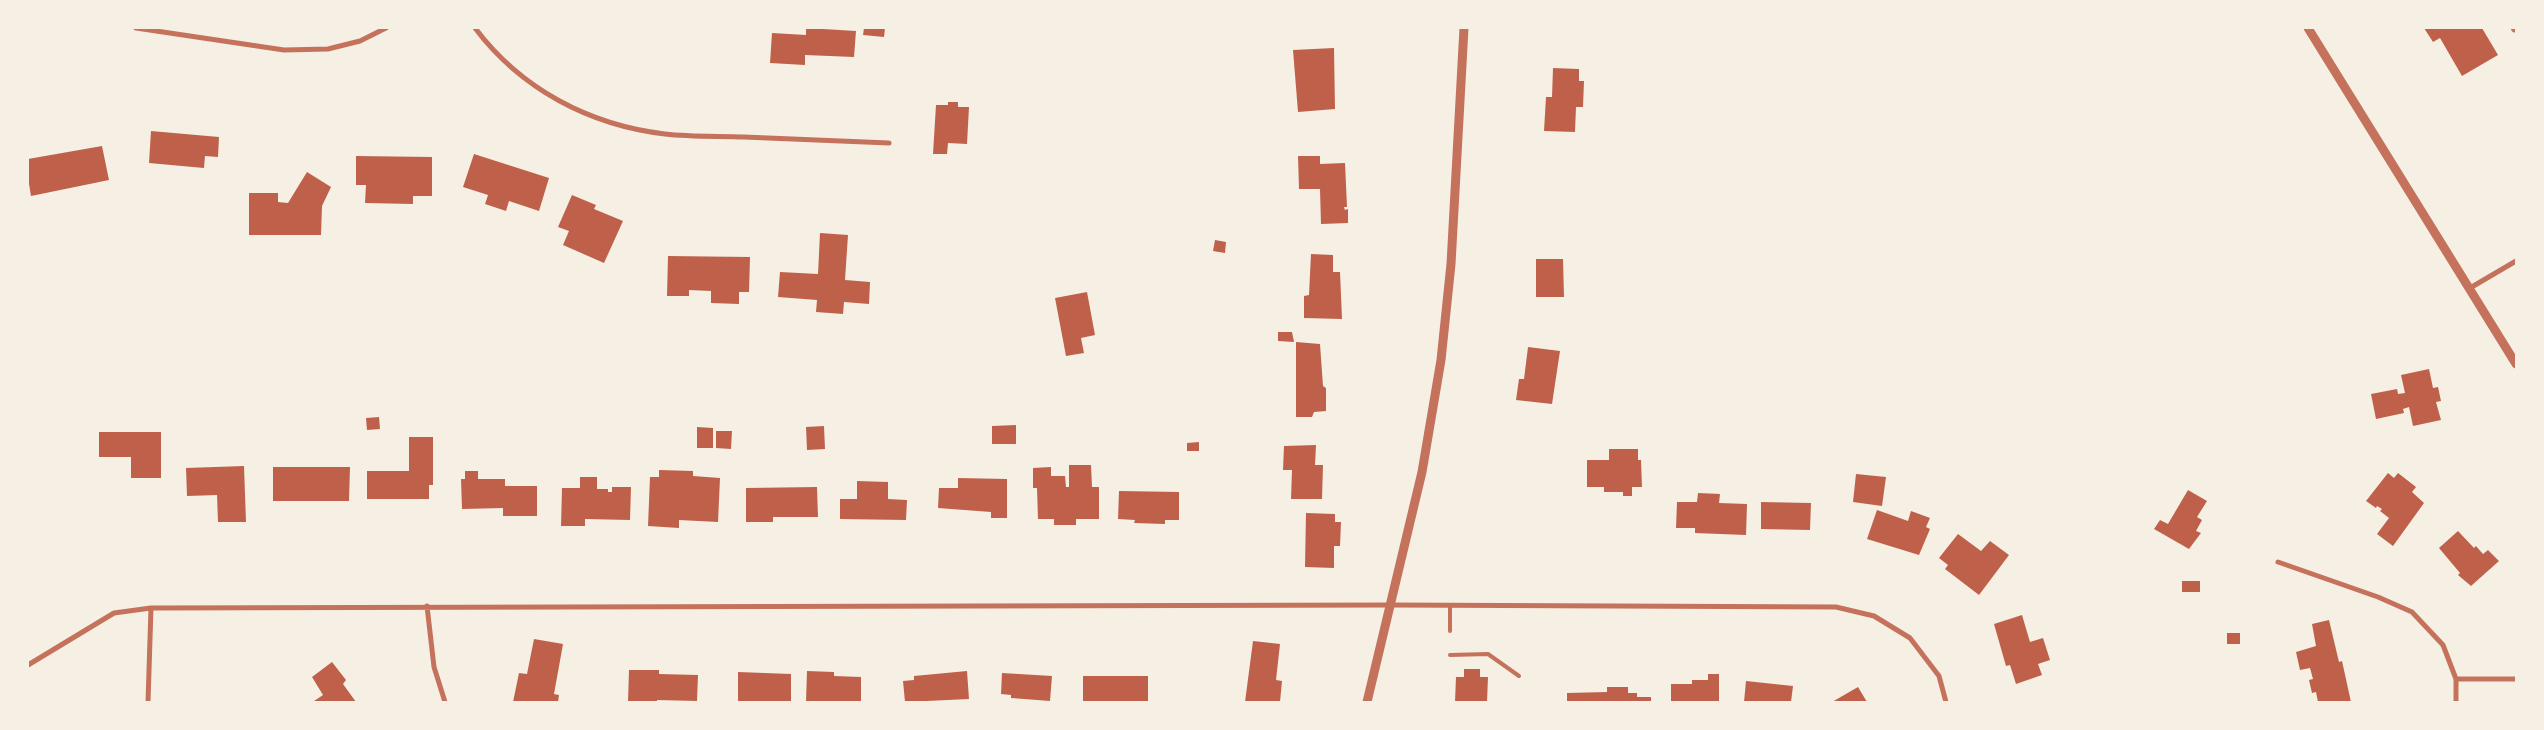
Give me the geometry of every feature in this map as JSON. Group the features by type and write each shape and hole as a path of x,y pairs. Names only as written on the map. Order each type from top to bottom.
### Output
{"street":[{"path":"136,28 284,50 328,49 360,40 386,28"},
{"path":"475,28 512,68 535,87 576,110 598,119 666,134 889,143"},
{"path":"1367,702 1422,472 1441,360 1451,264 1464,28"},
{"path":"2308,28 2516,364"},
{"path":"2470,288 2516,261"},
{"path":"2278,562 2378,597 2412,612 2443,645 2456,678 2456,702"},
{"path":"28,665 114,613 151,608 1391,605 1836,607 1874,616 1910,638 1939,676 1946,702"},
{"path":"427,606 434,667 446,702"},
{"path":"148,702 151,608"},
{"path":"2456,678 2516,679"}],"lane":[{"path":"1450,606 1450,631"},
{"path":"1450,655 1488,654 1519,676"}],"building":[{"path":"806,28 856,31 854,57 805,55 805,65 770,63 772,33 806,35"},
{"path":"864,28 885,28 884,37 863,35"},
{"path":"2424,28 2482,28 2498,55 2462,76 2440,38 2433,42"},
{"path":"1334,48 1335,109 1298,112 1293,50"},
{"path":"1553,68 1579,69 1579,81 1584,81 1583,107 1576,107 1575,132 1544,131 1546,97 1552,97"},
{"path":"948,102 958,102 958,107 969,107 967,144 948,143 947,154 933,154 936,105 948,105"},
{"path":"151,131 219,137 218,157 205,156 204,168 149,163"},
{"path":"102,146 109,180 31,196 28,178 28,159"},
{"path":"474,154 549,178 539,211 509,201 506,211 485,204 488,195 463,187"},
{"path":"356,156 432,157 432,196 413,196 413,204 365,203 366,185 356,185"},
{"path":"1298,156 1320,156 1320,164 1345,163 1347,207 1344,207 1345,210 1348,209 1348,223 1321,224 1320,189 1299,189"},
{"path":"307,172 331,187 322,206 321,235 249,235 249,193 278,193 278,202 288,203"},
{"path":"572,195 596,205 594,209 623,221 604,263 563,245 569,231 558,227"},
{"path":"820,233 848,235 845,280 870,282 869,304 844,302 843,314 816,312 817,300 778,297 780,272 818,274"},
{"path":"1215,240 1226,242 1225,253 1213,251"},
{"path":"1311,254 1333,255 1333,272 1340,272 1342,319 1304,318 1304,296 1309,295"},
{"path":"668,256 750,257 749,292 739,292 739,304 711,303 711,291 689,290 689,296 667,296"},
{"path":"1536,259 1563,259 1564,297 1536,297"},
{"path":"1087,292 1095,335 1081,338 1084,353 1066,356 1055,298"},
{"path":"1278,332 1292,332 1294,342 1278,341"},
{"path":"1296,342 1320,344 1323,386 1326,388 1326,411 1314,412 1312,417 1296,417"},
{"path":"1528,347 1560,351 1552,404 1516,400 1519,379 1524,379"},
{"path":"2429,369 2433,388 2438,387 2441,401 2436,402 2441,420 2413,426 2409,407 2403,409 2404,413 2376,419 2371,394 2397,389 2398,394 2405,393 2401,375"},
{"path":"379,417 380,429 367,430 366,418"},
{"path":"1016,425 1016,444 992,444 992,426"},
{"path":"824,426 825,449 807,450 806,427"},
{"path":"697,427 713,428 713,448 697,448"},
{"path":"716,431 732,431 731,449 716,448"},
{"path":"99,432 161,432 161,478 131,478 131,457 99,457"},
{"path":"409,437 433,437 433,485 429,485 429,499 367,499 367,471 409,471"},
{"path":"1199,442 1199,451 1187,451 1187,443"},
{"path":"1316,445 1315,465 1323,465 1322,499 1291,499 1292,470 1283,470 1284,446"},
{"path":"1609,449 1638,449 1638,460 1641,460 1642,487 1632,487 1632,496 1623,496 1623,492 1604,492 1604,487 1587,487 1587,460 1609,460"},
{"path":"1069,465 1091,465 1092,487 1099,487 1099,519 1076,519 1076,525 1054,525 1054,519 1038,519 1037,488 1033,488 1033,468 1051,467 1051,476 1065,476 1066,487 1069,487"},
{"path":"244,466 246,522 218,522 217,495 187,496 186,468"},
{"path":"273,467 350,467 349,501 273,501"},
{"path":"659,470 693,471 693,476 720,478 718,522 679,520 679,528 648,526 650,477 659,477"},
{"path":"465,471 478,471 478,479 505,479 505,486 537,486 537,516 503,516 503,508 462,509 461,479 465,479"},
{"path":"2388,473 2394,478 2398,473 2416,487 2412,492 2424,503 2393,546 2377,534 2389,518 2380,511 2382,509 2377,506 2376,508 2366,501"},
{"path":"1856,474 1886,477 1882,506 1853,502"},
{"path":"580,477 597,477 597,489 608,489 608,492 612,492 612,487 631,487 630,520 585,519 585,526 561,526 562,488 580,488"},
{"path":"958,478 1007,479 1007,518 991,518 991,512 938,508 939,488 958,488"},
{"path":"857,481 888,482 888,499 907,500 906,520 840,519 840,499 857,499"},
{"path":"817,487 818,517 773,517 773,522 746,522 746,488"},
{"path":"2188,490 2207,501 2197,517 2202,520 2196,531 2201,533 2189,549 2154,529 2160,520 2168,524"},
{"path":"1119,491 1179,492 1179,520 1165,520 1165,524 1134,523 1135,520 1118,519"},
{"path":"1698,493 1720,494 1719,503 1747,504 1746,535 1695,533 1695,528 1676,528 1677,502 1697,502"},
{"path":"1761,502 1811,503 1810,530 1761,529"},
{"path":"1877,510 1908,521 1911,511 1930,518 1926,527 1930,529 1919,555 1867,539"},
{"path":"1306,513 1335,514 1335,522 1341,522 1340,546 1334,546 1334,568 1305,567"},
{"path":"2458,531 2474,548 2476,546 2483,554 2488,550 2499,561 2471,586 2458,575 2460,573 2439,548"},
{"path":"1958,534 1981,551 1990,541 2009,555 1979,595 1945,569 1948,565 1939,558"},
{"path":"2182,581 2200,581 2200,592 2182,592"},
{"path":"2022,615 2030,642 2043,638 2050,660 2038,664 2042,675 2016,684 2010,665 2006,666 1994,624"},
{"path":"2329,620 2339,662 2342,661 2351,702 2318,702 2316,692 2312,693 2309,680 2313,679 2310,668 2300,670 2296,652 2316,646 2312,624"},
{"path":"2227,633 2240,633 2240,644 2227,644"},
{"path":"534,639 563,644 554,694 559,695 558,702 513,702 519,673 527,674"},
{"path":"1253,641 1280,644 1276,680 1282,681 1280,702 1245,702"},
{"path":"332,662 346,680 343,684 356,702 314,701 323,695 312,677"},
{"path":"1464,669 1480,669 1480,677 1488,677 1487,702 1455,702 1456,677 1464,677"},
{"path":"629,670 659,670 659,674 698,675 697,701 657,700 657,702 628,702"},
{"path":"807,671 834,672 834,676 861,677 861,702 806,702"},
{"path":"967,671 969,699 905,702 903,681 914,680 914,676"},
{"path":"738,672 791,674 791,702 738,702"},
{"path":"1002,673 1052,676 1050,701 1011,698 1011,695 1001,694"},
{"path":"1708,674 1719,674 1719,702 1671,702 1671,684 1692,684 1692,680 1708,680"},
{"path":"1083,676 1148,676 1148,702 1083,702"},
{"path":"1746,681 1793,686 1791,702 1744,702"},
{"path":"1607,687 1628,687 1628,693 1637,693 1637,697 1651,697 1651,702 1567,702 1567,693 1607,692"},
{"path":"1858,687 1867,702 1832,702"}]}
